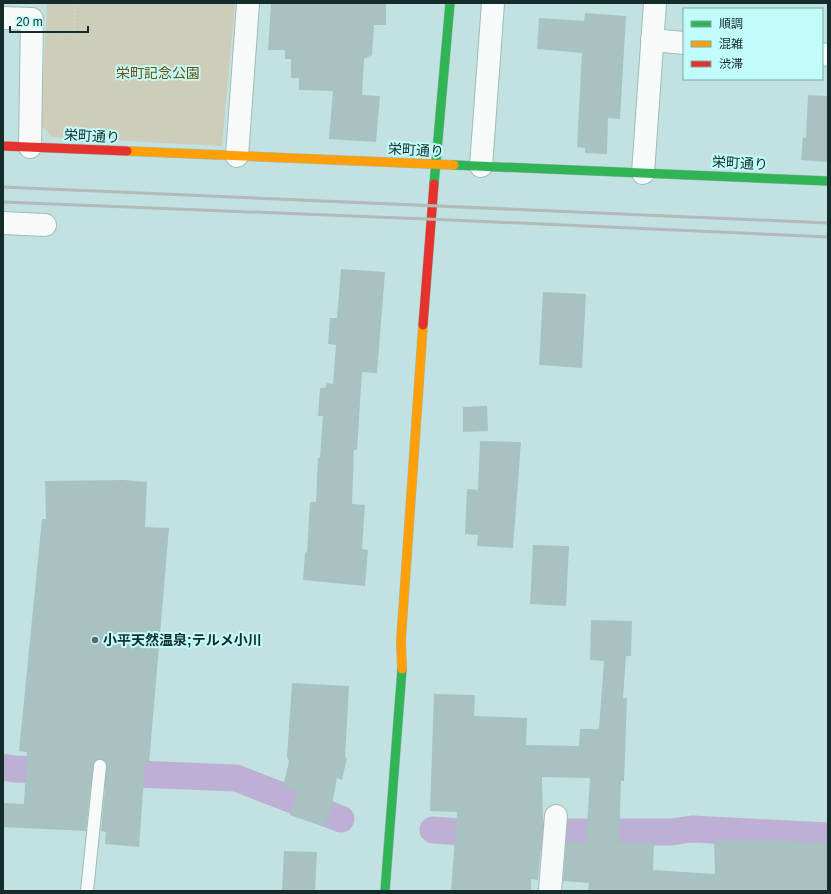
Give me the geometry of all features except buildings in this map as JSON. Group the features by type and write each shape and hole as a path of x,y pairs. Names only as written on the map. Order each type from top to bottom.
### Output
{"street":[{"path":"237,156 248,3"},
{"path":"385,891 402,682 402,632 431,219 450,3"},
{"path":"481,166 493,3"},
{"path":"643,173 655,3"},
{"path":"3,18 32,19 30,147"},
{"path":"652,40 683,42"},
{"name":"栄町通り","path":"3,146 828,181"},
{"path":"3,224 45,225"},
{"path":"550,891 555,844 556,816"}],"lane":[{"path":"87,891 99,772"}],"path":[{"path":"32,32 74,33 75,3"},
{"path":"45,225 370,239"}],"green space":[{"name":"栄町記念公園","path":"47,3 235,3 222,146 52,137 41,125"}],"waterway":[{"path":"3,767 14,769 236,778 341,819"},
{"path":"433,830 532,837 571,832 671,832 692,829 828,836"}],"railway":[{"path":"3,187 828,223"},
{"path":"3,202 828,237"}],"traffic: fast":[{"path":"434,184 450,3"},
{"path":"454,165 828,181"},
{"path":"385,891 402,669"}],"traffic: slow":[{"path":"127,151 454,165"},
{"path":"402,669 401,640 423,325"}],"traffic: jam":[{"path":"3,146 127,151"},
{"path":"423,325 434,184"}],"place":[{"name":"小平天然温泉;テルメ小川","path":"95,640"}]}
